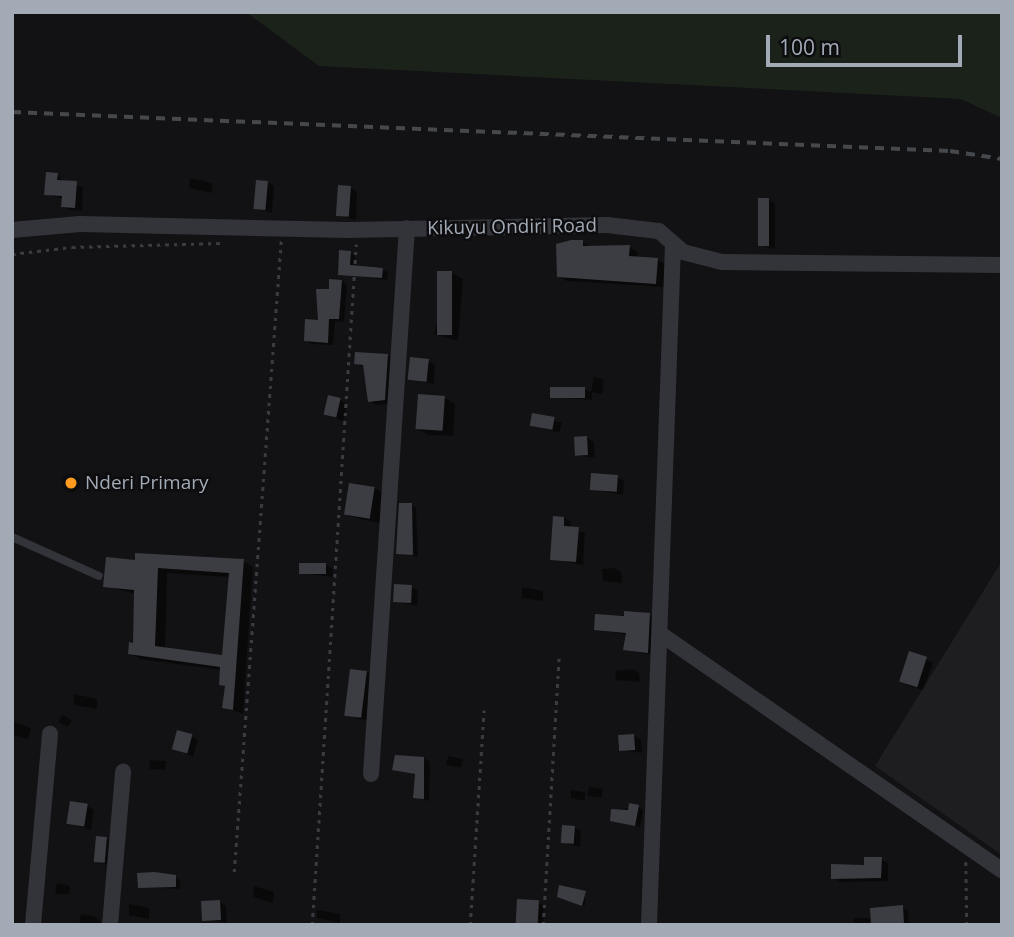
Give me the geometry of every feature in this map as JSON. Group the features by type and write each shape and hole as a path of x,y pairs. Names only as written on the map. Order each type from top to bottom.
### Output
{"street":[{"name":"Kikuyu Ondiri Road","path":"12,230 80,224 407,228 607,225 659,231 673,246 696,257 733,263 1002,265"},
{"path":"371,774 407,228"},
{"path":"649,925 662,635 673,246"},
{"path":"662,635 1002,870"},
{"path":"33,925 50,734"},
{"path":"110,925 122,772"}],"lane":[{"path":"12,537 99,576"}],"path":[{"path":"312,925 356,237"},
{"path":"234,872 282,241 268,242"},
{"path":"12,254 72,247 226,243"},
{"path":"543,925 559,658"},
{"path":"470,925 484,709"},
{"path":"966,845 967,925"}],"shaded area":[{"path":"246,12 1002,12 1002,118 961,99 319,66"},
{"path":"1002,561 1002,855 875,766"}],"building":[{"path":"46,172 58,173 57,180 77,181 75,208 61,207 62,196 44,195"},
{"path":"256,180 268,181 265,210 253,209"},
{"path":"338,185 351,186 349,217 336,216"},
{"path":"758,198 769,198 769,246 758,246"},
{"path":"583,240 583,246 630,245 629,256 658,258 656,284 557,277 556,244"},
{"path":"339,250 351,251 350,265 383,268 382,278 338,275"},
{"path":"437,271 452,271 452,335 437,335"},
{"path":"329,279 342,280 339,319 329,319 328,343 304,341 305,319 318,320 316,289 329,289"},
{"path":"355,352 388,354 385,400 368,402 363,365 354,364"},
{"path":"410,357 429,359 426,382 408,380"},
{"path":"550,387 585,387 585,398 550,398"},
{"path":"418,394 445,396 442,431 416,429"},
{"path":"328,395 341,398 336,417 324,414"},
{"path":"532,413 555,417 552,430 530,426"},
{"path":"587,436 588,455 575,456 574,437"},
{"path":"591,473 618,475 617,492 590,490"},
{"path":"349,483 375,487 370,519 344,515"},
{"path":"399,503 412,503 413,555 396,554"},
{"path":"553,516 564,517 564,526 579,527 576,562 550,560"},
{"path":"135,553 244,559 233,710 222,708 225,686 219,685 220,667 128,654 129,642 133,643 134,590 103,587 106,557 135,560","holes":["158,568 229,573 222,655 155,646"]},
{"path":"299,563 326,563 326,574 299,574"},
{"path":"394,584 412,585 411,603 393,602"},
{"path":"624,611 650,613 648,653 623,650 626,633 594,630 595,614 624,616"},
{"path":"909,651 927,657 917,687 899,681"},
{"path":"350,669 367,671 361,718 344,716"},
{"path":"177,730 192,734 187,753 172,749"},
{"path":"634,734 635,750 619,751 618,735"},
{"path":"395,755 424,757 424,799 413,798 415,774 392,770"},
{"path":"70,801 88,804 84,827 66,824"},
{"path":"629,803 639,805 635,826 610,821 611,809 628,810"},
{"path":"562,825 575,826 574,844 561,843"},
{"path":"96,836 107,837 105,863 94,862"},
{"path":"864,857 882,857 881,878 831,879 831,864 864,865"},
{"path":"137,873 176,875 176,887 138,888"},
{"path":"559,885 586,891 582,906 557,897"},
{"path":"517,899 539,900 538,924 516,923"},
{"path":"220,900 221,920 202,921 201,901"},
{"path":"903,905 904,925 871,925 870,908"}],"railway":[{"path":"12,112 950,151 1002,159"}],"place":[{"name":"Nderi Primary","path":"71,483"}]}
